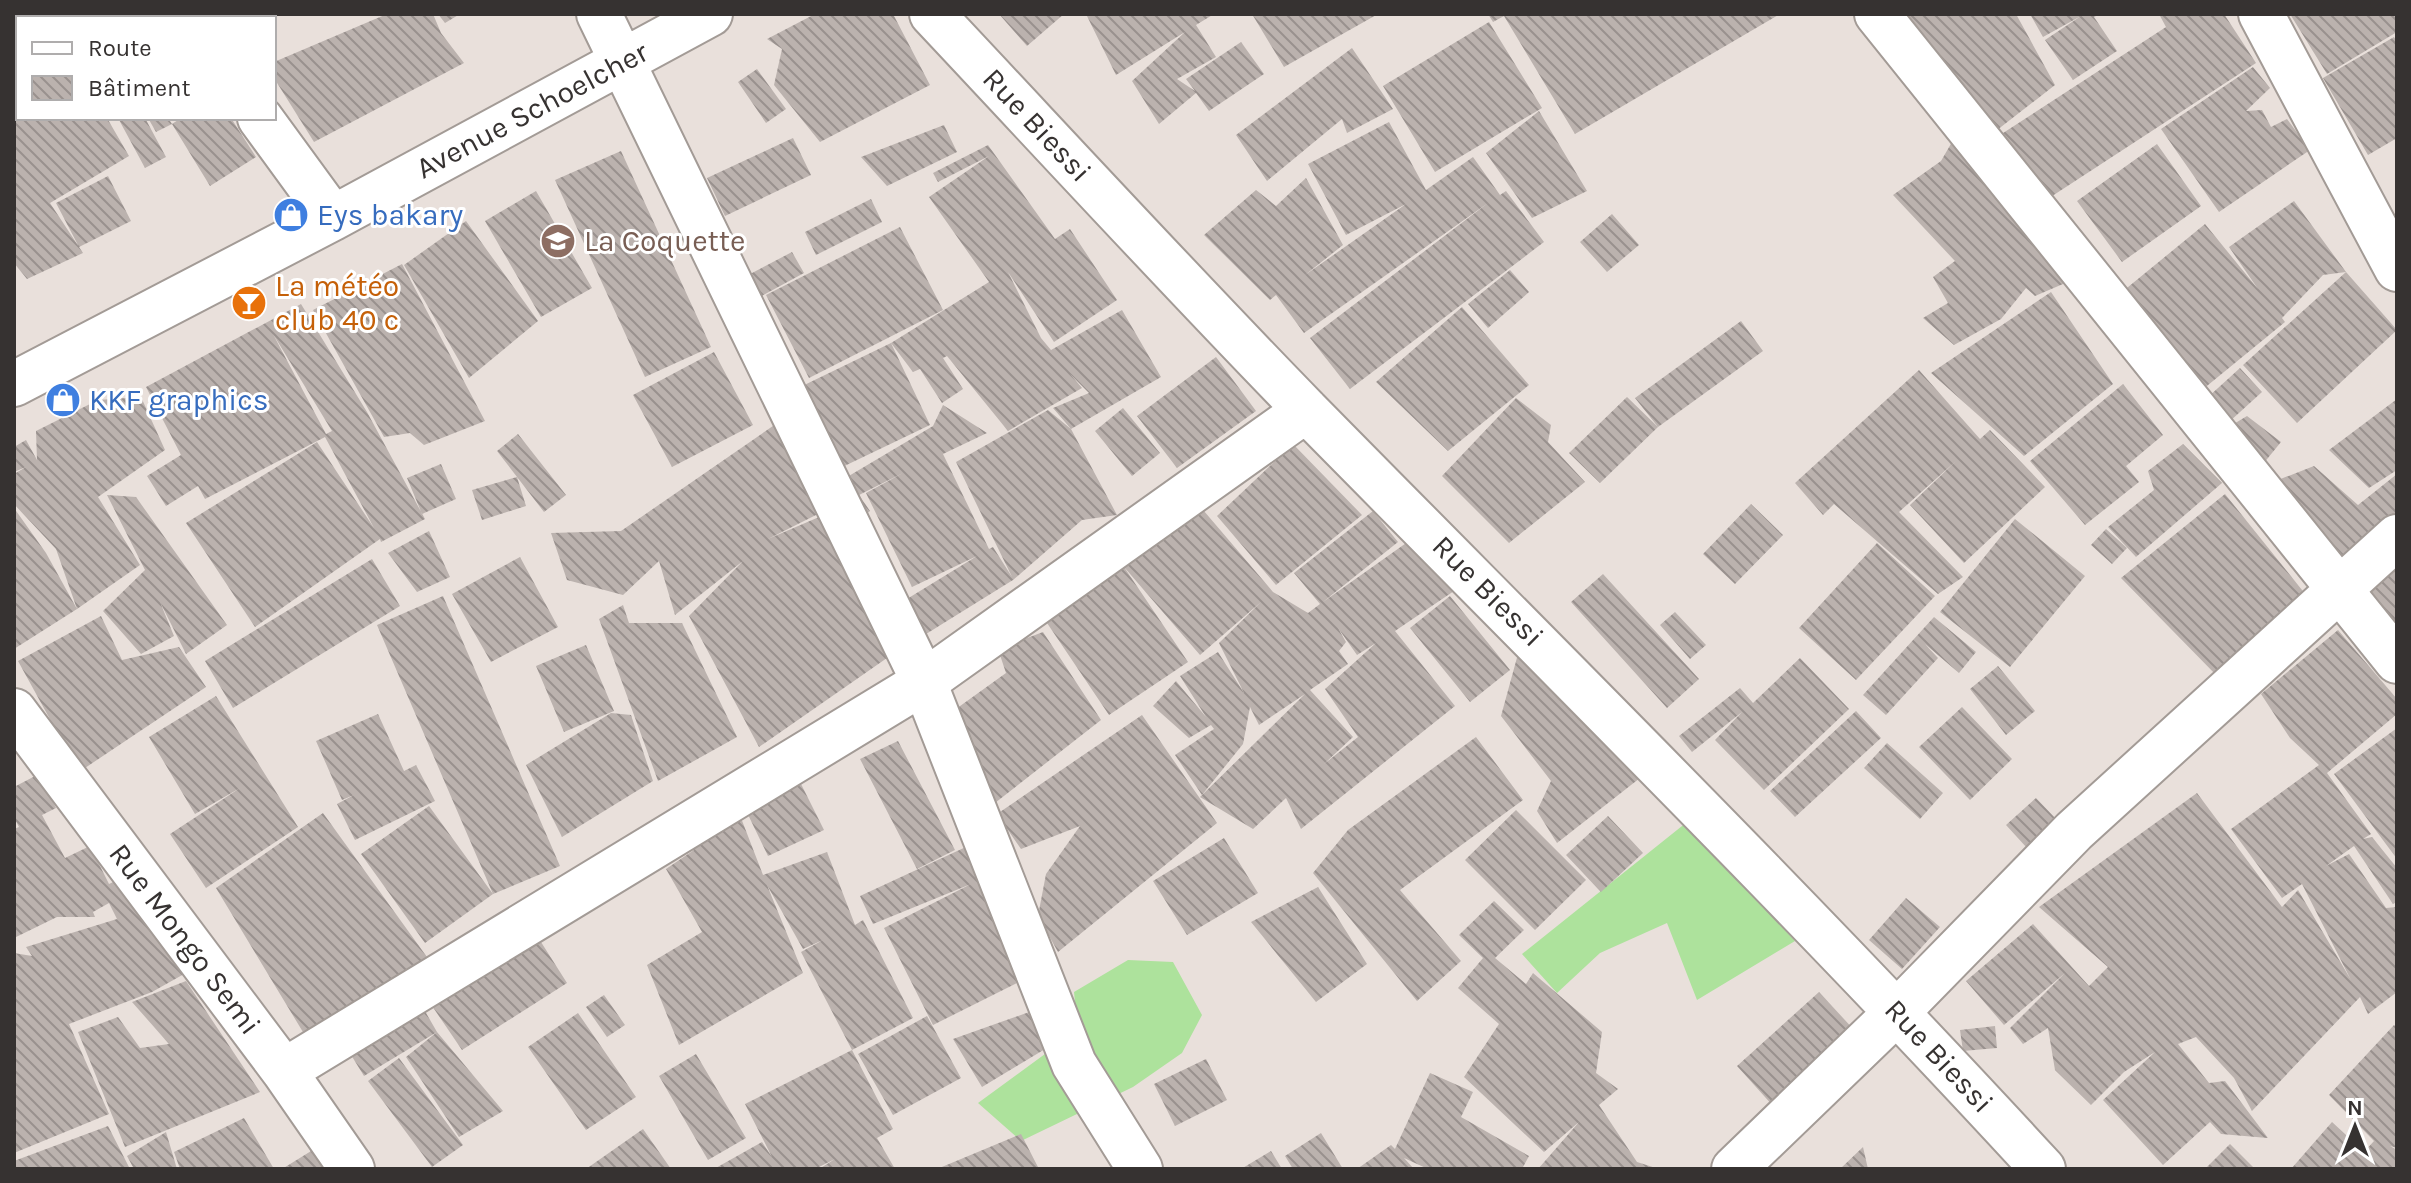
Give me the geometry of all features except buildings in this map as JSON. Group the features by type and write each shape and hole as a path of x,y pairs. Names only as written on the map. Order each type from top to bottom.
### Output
{"street":[{"path":"599,14 924,682 1074,1064 1140,1169"},
{"name":"Avenue Schoelcher","path":"14,384 333,218 710,14"},
{"name":"Rue Biessi","path":"932,14 1306,410 1585,689 1898,1011 2043,1169"},
{"path":"1877,14 2397,661"},
{"path":"2261,14 2397,269"},
{"path":"261,120 333,218"},
{"path":"284,1071 924,682 1306,410"},
{"path":"1734,1169 1898,1011 2074,831 2397,537"},
{"name":"Rue Mongo Semi","path":"14,711 284,1071 352,1169"}],"green space":[{"path":"1687,822 1795,941 1697,1000 1667,923 1600,953 1557,993 1522,954"},
{"path":"1128,960 1173,962 1202,1015 1182,1053 1133,1087 1021,1141 978,1103 1045,1054 1079,1043 1074,992"}],"place":[{"name":"Eys bakary","path":"291,215"},
{"name":"La Coquette","path":"558,241"},
{"name":"La météo club 40 c","path":"249,303"},
{"name":"KKF graphics","path":"63,400"}]}
